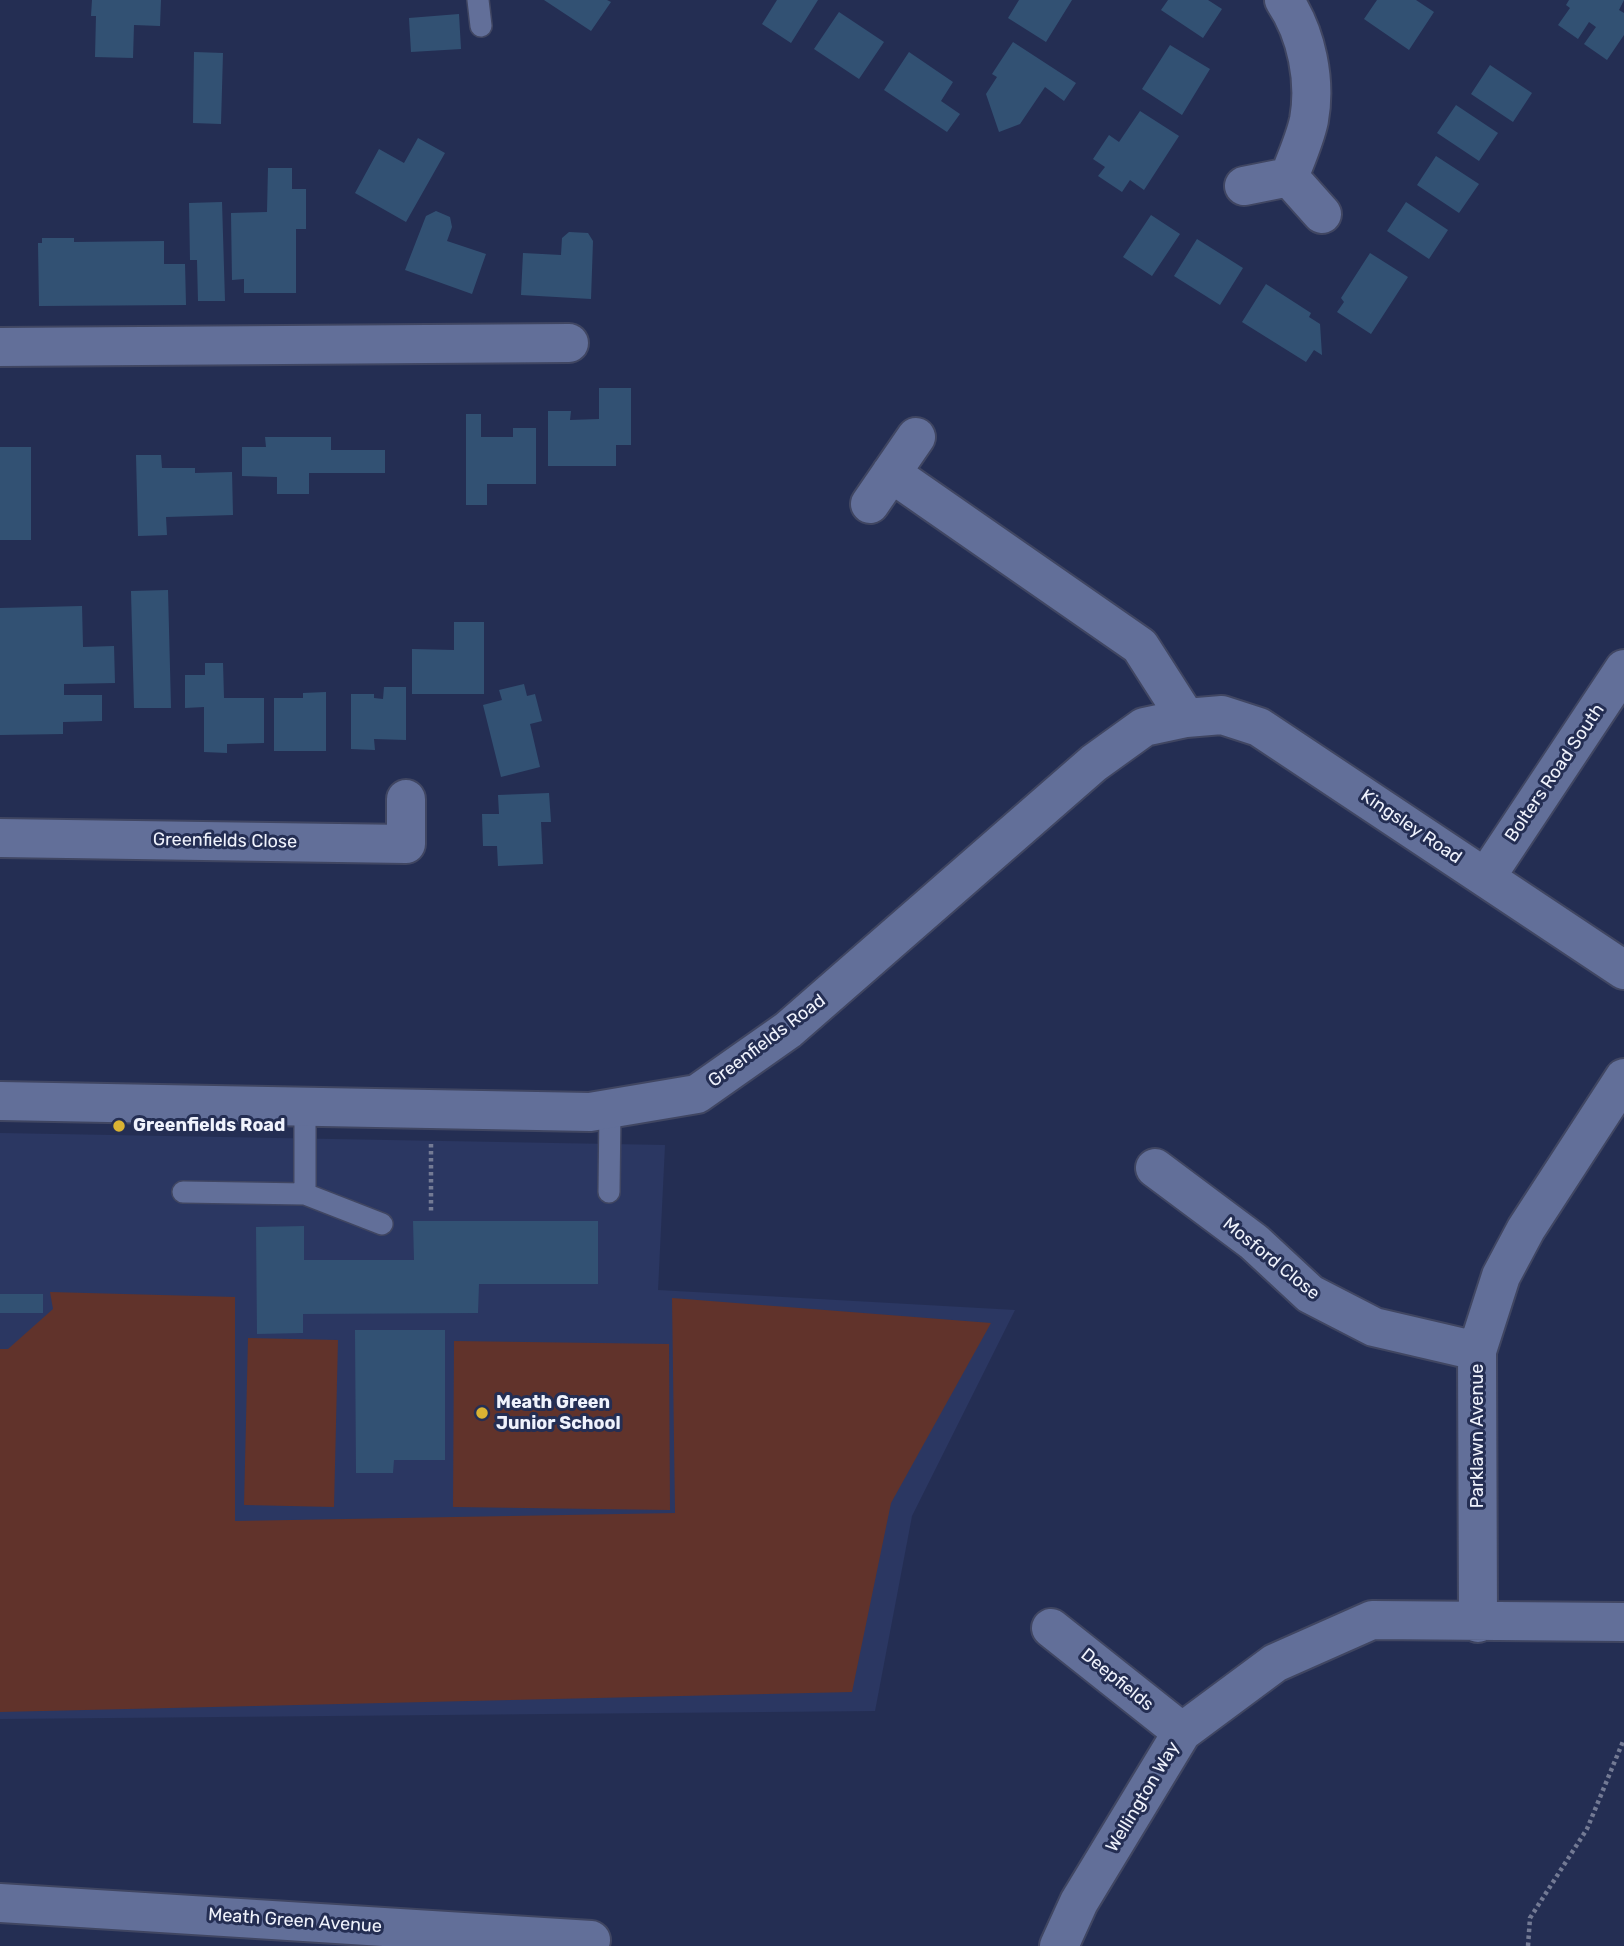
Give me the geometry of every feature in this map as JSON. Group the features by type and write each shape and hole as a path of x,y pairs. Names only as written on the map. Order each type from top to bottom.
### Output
{"street":[{"path":"1284,0 1292,11 1310,62 1309,121 1289,177"},
{"path":"1244,186 1289,177"},
{"path":"1289,177 1322,214"},
{"path":"0,347 569,343"},
{"path":"870,505 916,437"},
{"path":"891,473 1140,646 1186,718"},
{"name":"Bolters Road South","path":"1486,877 1624,669"},
{"name":"Kingsley Road","path":"1186,718 1222,715 1259,727 1624,970"},
{"name":"Greenfields Road","path":"0,1101 590,1112 697,1094 788,1030 1094,763 1144,727 1186,718"},
{"name":"Greenfields Close","path":"0,838 406,844 406,799"},
{"name":"Parklawn Avenue","path":"1478,1623 1477,1351 1501,1276 1526,1228 1624,1078"},
{"name":"Mosford Close","path":"1155,1168 1254,1242 1310,1294 1374,1326 1477,1351"},
{"name":"Wellington Way","path":"1059,1946 1079,1902 1182,1732 1275,1663 1372,1620 1478,1623 1624,1622"},
{"name":"Deepfields","path":"1051,1628 1182,1732"},
{"name":"Meath Green Avenue","path":"0,1903 591,1940"}],"lane":[{"path":"478,0 481,26"},
{"path":"305,1107 305,1194"},
{"path":"609,1192 610,1108"},
{"path":"183,1192 305,1194 382,1224"}],"path":[{"path":"430,1108 431,1213"},
{"path":"1528,1946 1530,1918 1587,1829 1624,1739"}],"shaded area":[{"name":"Meath Green Junior School","path":"0,1133 665,1145 658,1290 1015,1310 912,1516 875,1711 0,1719"},
{"path":"50,1292 235,1297 235,1521 675,1513 672,1298 991,1323 891,1503 852,1692 0,1712 0,1349 8,1349 53,1309"},
{"path":"248,1338 338,1340 334,1507 244,1505"},
{"path":"454,1341 669,1344 670,1510 453,1507"}],"building":[{"path":"92,0 161,0 160,26 134,25 133,58 95,57 96,16 91,16"},
{"path":"544,0 607,0 611,2 591,31"},
{"path":"777,0 818,0 791,43 762,24"},
{"path":"1019,0 1072,0 1046,42 1008,18"},
{"path":"1168,0 1208,0 1222,9 1203,38 1161,10"},
{"path":"1377,0 1416,0 1434,12 1409,50 1364,19"},
{"path":"1569,0 1624,0 1619,10 1624,13 1624,35 1607,60 1584,44 1596,27 1589,22 1578,39 1558,25 1570,8 1566,5"},
{"path":"839,12 884,42 859,79 814,49"},
{"path":"459,14 461,49 411,52 409,18"},
{"path":"1013,42 1076,83 1064,101 1045,87 1020,124 999,132 986,94 997,77 992,74"},
{"path":"1170,45 1210,69 1182,115 1142,89"},
{"path":"194,52 223,53 221,124 193,123"},
{"path":"909,52 953,82 941,101 960,114 947,132 884,90"},
{"path":"1490,65 1532,93 1513,122 1471,94"},
{"path":"1456,105 1498,133 1479,161 1437,133"},
{"path":"1140,111 1179,136 1144,190 1130,180 1122,192 1098,176 1105,167 1093,159 1109,135 1119,142"},
{"path":"418,138 445,153 406,222 355,193 379,149 404,163"},
{"path":"1436,156 1479,184 1459,213 1417,185"},
{"path":"268,168 292,168 292,189 306,189 306,229 296,229 296,293 244,293 244,279 232,280 231,213 267,212"},
{"path":"222,202 225,301 198,301 197,260 190,260 189,203"},
{"path":"1406,202 1448,230 1429,259 1387,231"},
{"path":"436,211 450,217 452,227 447,241 486,254 472,294 405,270 426,216"},
{"path":"1151,215 1180,234 1152,276 1123,257"},
{"path":"569,232 588,233 593,241 591,299 521,295 523,253 561,255 562,238"},
{"path":"42,238 74,238 74,242 164,241 164,264 185,264 186,305 39,306 38,243 42,243"},
{"path":"1197,239 1243,268 1220,305 1174,276"},
{"path":"1370,253 1408,277 1371,334 1337,312 1344,302 1341,298"},
{"path":"1266,284 1311,313 1309,317 1320,324 1322,355 1314,350 1306,362 1242,322"},
{"path":"599,388 631,388 631,445 616,445 616,466 548,466 548,411 571,411 570,420 599,419"},
{"path":"466,414 481,414 481,437 513,437 513,428 536,428 536,484 487,484 487,505 466,505"},
{"path":"265,437 331,437 331,450 385,450 385,473 309,473 309,494 277,494 277,477 242,476 242,447 266,447"},
{"path":"0,447 31,447 31,540 0,540"},
{"path":"136,455 161,455 162,468 195,468 195,473 232,472 233,515 166,517 167,535 138,536"},
{"path":"168,590 171,708 134,708 131,591"},
{"path":"82,606 83,647 114,646 115,683 64,684 64,695 102,695 102,721 63,722 63,734 0,735 0,608"},
{"path":"454,622 484,622 484,694 412,694 412,649 454,650"},
{"path":"205,663 223,663 224,698 264,698 264,743 227,744 227,753 204,752 204,707 185,708 185,675 205,675"},
{"path":"524,684 527,696 535,694 542,721 530,724 540,767 501,777 483,705 502,700 499,690"},
{"path":"384,687 406,687 406,740 374,739 375,750 351,749 351,694 374,694 374,698 383,699"},
{"path":"326,692 326,751 274,751 274,698 303,698 303,693"},
{"path":"549,793 551,822 541,822 543,864 498,866 497,846 483,846 482,814 499,814 498,795"},
{"path":"413,1221 598,1221 598,1284 479,1284 478,1313 303,1314 303,1333 257,1334 256,1227 304,1226 304,1260 414,1260"},
{"path":"0,1294 43,1294 43,1313 0,1313"},
{"path":"355,1330 445,1330 445,1460 394,1460 393,1473 356,1473"}],"place":[{"name":"Greenfields Road","path":"119,1126"},
{"name":"Meath Green Junior School","path":"482,1413"}]}
